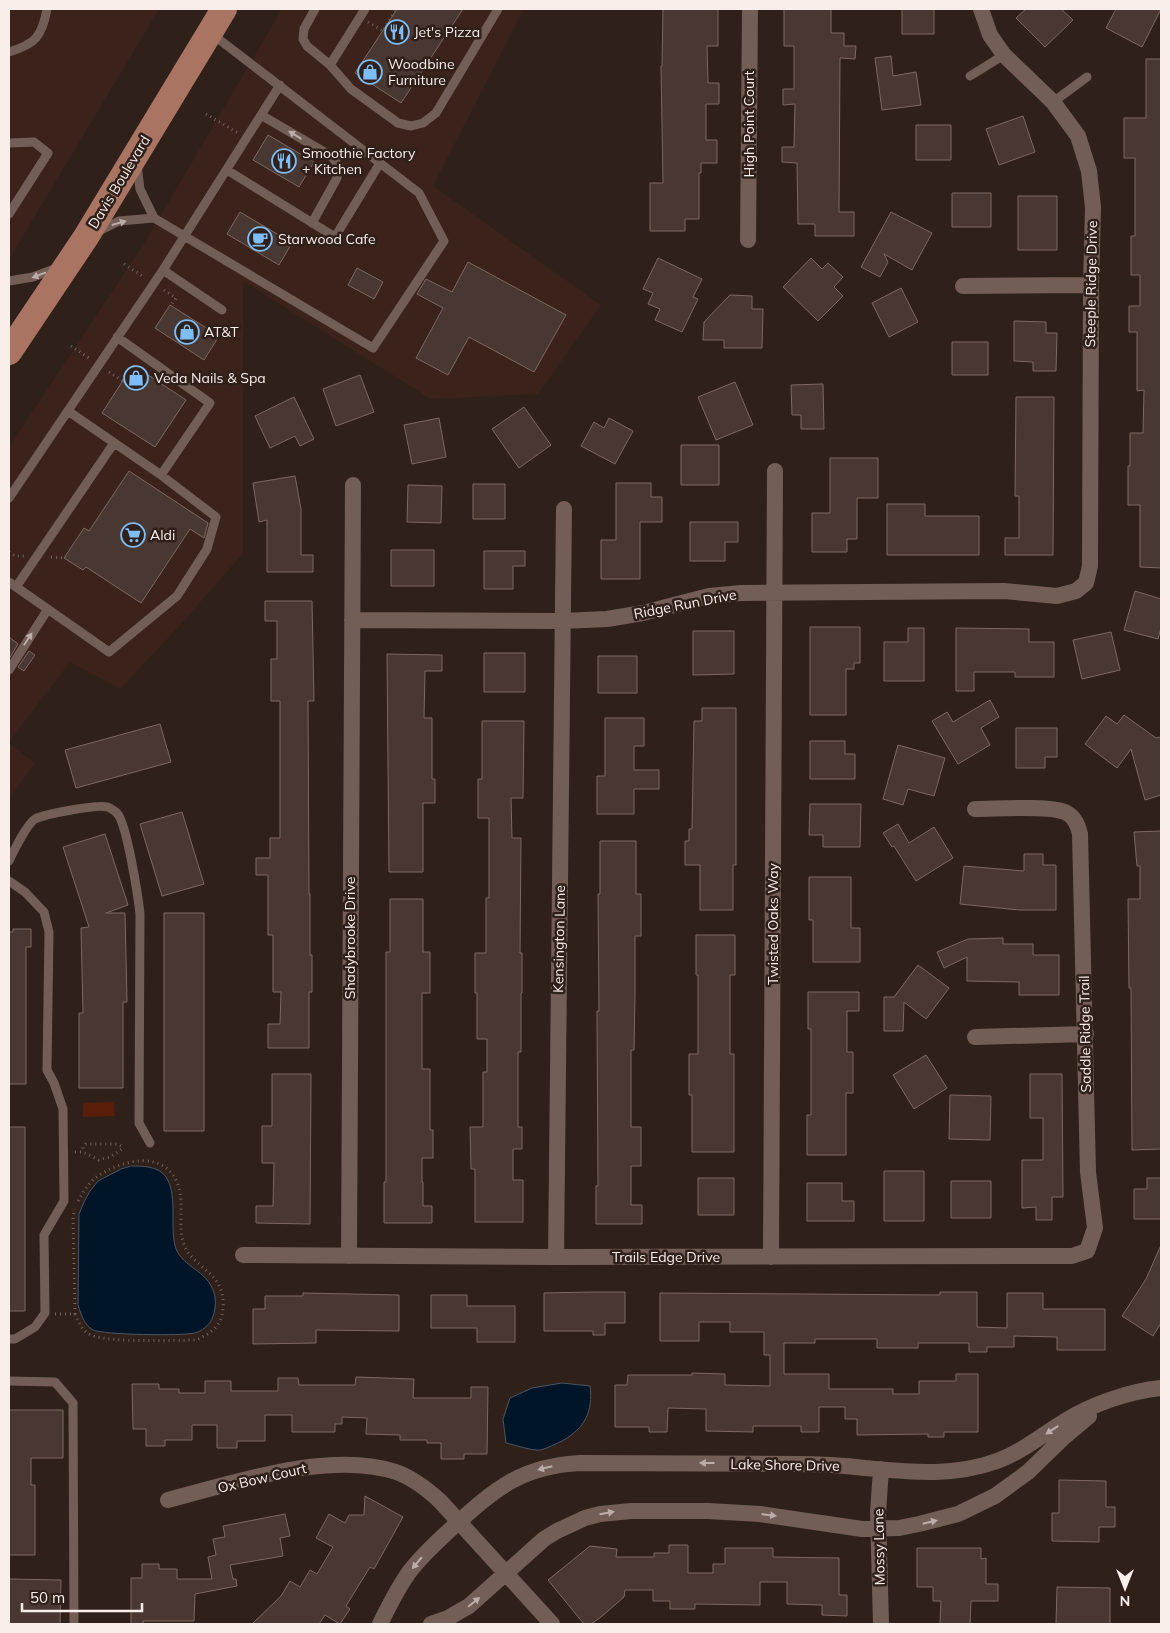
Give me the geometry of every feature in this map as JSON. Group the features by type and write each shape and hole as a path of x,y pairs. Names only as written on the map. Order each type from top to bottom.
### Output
{"main road":[{"name":"Davis Boulevard","path":"9,352 86,237 224,9"}],"street":[{"name":"High Point Court","path":"748,240 750,9"},
{"name":"Steeple Ridge Drive","path":"981,9 990,34 1004,55 1053,102 1078,136 1089,171 1093,207 1090,566 1086,583 1076,591"},
{"path":"963,286 1091,286"},
{"name":"Twisted Oaks Way","path":"771,1256 775,471"},
{"name":"Shadybrooke Drive","path":"349,1256 353,485"},
{"name":"Kensington Lane","path":"556,1257 564,508"},
{"name":"Ridge Run Drive","path":"352,620 562,621 606,619 643,613 709,596 741,593 1004,591 1057,596 1076,591"},
{"name":"Saddle Ridge Trail","path":"975,809 1051,809 1066,812 1078,825 1080,834 1086,1034 1088,1172 1095,1228 1088,1251"},
{"path":"975,1037 1086,1034"},
{"name":"Trails Edge Drive","path":"243,1256 1072,1256 1088,1251"},
{"name":"Lake Shore Drive","path":"380,1624 401,1585 421,1558 493,1492 506,1483 534,1470 565,1464 793,1464 932,1473 957,1471 981,1466 1020,1451 1087,1408 1128,1394 1161,1388"},
{"name":"Lake Shore Drive","path":"431,1624 469,1606 532,1549 557,1531 585,1518 616,1512 734,1512 786,1517 845,1527 879,1529 906,1527 958,1514 995,1496 1028,1472 1075,1427 1111,1400"},
{"name":"Ox Bow Court","path":"168,1500 297,1468 327,1466 373,1467 398,1473 421,1485 440,1501 459,1522"},
{"name":"Mossy Lane","path":"881,1469 878,1499 881,1624"},
{"path":"459,1522 552,1624"}],"lane":[{"path":"9,52 23,48 35,40 43,28 47,9"},
{"path":"315,9 304,30 303,39 307,46 330,65 351,89 398,123 411,126 423,123 436,113 498,9"},
{"path":"330,65 365,9"},
{"path":"136,156 140,189 154,218 373,348 444,241 419,193 210,32"},
{"path":"970,76 1004,55"},
{"path":"1053,102 1087,77"},
{"path":"9,498 163,270 280,85"},
{"path":"261,115 331,156 339,166 337,178 312,223"},
{"path":"9,143 34,142 48,154 9,214"},
{"path":"227,170 335,237 380,162"},
{"path":"86,237 119,222 154,218"},
{"path":"9,281 33,278 68,263"},
{"path":"163,270 222,310"},
{"path":"117,338 210,403 160,475"},
{"path":"68,411 114,443 160,475 216,517 207,549 177,596 109,652 12,584 114,443"},
{"path":"9,670 48,609"},
{"path":"9,861 16,845 34,820 66,810 107,806 117,814 126,840 140,914 139,1123 150,1143"},
{"path":"9,881 26,892 44,912 49,932 46,1070 54,1083 63,1109 64,1200 44,1235 44,1313 35,1327 15,1339 9,1339"},
{"path":"9,1381 55,1382 72,1403 74,1624"}],"path":[{"path":"382,31 396,9"},
{"path":"206,114 246,139"},
{"path":"74,1152 83,1152 99,1160 110,1157 122,1149 117,1144 86,1144 83,1147 83,1152"},
{"path":"133,1160 145,1160 160,1164 171,1171 180,1192 181,1230 184,1246 194,1260 216,1280 221,1293 224,1303 217,1326 207,1335 196,1340 108,1339 91,1335 82,1328 75,1314 73,1216 76,1205 85,1188 93,1179 108,1170 133,1160"},
{"path":"44,1313 75,1314"}],"shaded area":[{"path":"9,9 159,9 9,259"},
{"path":"282,9 524,9 433,186 601,305 538,394 431,399 243,281 243,553 184,621 120,689 70,662 9,742 9,447 145,242"},
{"path":"9,743 35,763 9,799"},
{"path":"114,1102 115,1116 83,1117 83,1103"}],"water":[{"path":"131,1166 155,1169 166,1177 172,1194 173,1234 177,1251 186,1263 203,1276 212,1288 215,1297 215,1311 207,1326 198,1332 160,1335 100,1332 90,1328 82,1316 78,1305 79,1214 90,1191 98,1181"},
{"path":"562,1383 590,1386 589,1411 582,1425 562,1441 541,1450 528,1449 506,1443 503,1419 510,1398 532,1388"}],"building":[{"path":"397,9 463,9 401,103 355,73"},
{"path":"663,9 718,9 718,46 707,46 708,83 719,83 719,104 706,104 706,140 717,140 717,163 701,163 701,173 699,173 699,219 685,219 685,231 650,231 650,183 663,183 661,66"},
{"path":"784,9 831,9 831,33 844,33 844,46 856,46 855,59 840,58 839,212 854,212 854,236 815,236 815,224 798,224 797,163 782,162 782,147 794,147 795,104 783,105 783,89 794,89 794,46 784,46"},
{"path":"902,9 934,9 934,34 902,34"},
{"path":"1026,9 1061,9 1073,20 1045,47 1016,18"},
{"path":"1116,9 1161,9 1142,47 1106,28"},
{"path":"891,56 893,76 916,72 921,105 882,110 875,58"},
{"path":"1146,59 1161,59 1161,568 1140,567 1140,505 1128,505 1130,433 1143,433 1144,390 1137,391 1137,332 1129,332 1129,306 1140,306 1140,275 1131,275 1131,236 1135,236 1135,158 1124,158 1124,118 1146,118"},
{"path":"1023,116 1035,152 999,165 986,129"},
{"path":"916,125 951,125 951,160 916,160"},
{"name":"Smoothie Factory + Kitchen","path":"268,135 314,162 299,187 253,160"},
{"path":"952,193 991,193 991,227 952,227"},
{"path":"1018,196 1057,196 1057,250 1018,250"},
{"name":"Starwood Cafe","path":"240,212 292,243 279,265 227,234"},
{"path":"891,212 932,233 912,270 884,254 888,262 880,277 861,267"},
{"path":"658,258 702,279 693,297 698,299 682,332 655,320 660,309 648,304 653,293 643,289"},
{"path":"811,258 822,269 828,263 843,277 834,287 843,296 818,321 783,287"},
{"path":"468,262 566,315 534,372 469,337 448,375 416,358 443,308 417,294 426,279 452,292"},
{"path":"357,268 383,282 374,299 348,285"},
{"path":"901,288 918,322 889,337 872,303"},
{"path":"730,295 752,296 752,309 763,309 762,348 724,348 724,340 703,340 704,322"},
{"name":"AT&T","path":"170,305 219,336 204,360 155,328"},
{"path":"1014,321 1046,322 1046,333 1057,333 1056,371 1033,371 1033,362 1014,361"},
{"path":"952,342 988,342 988,375 952,375"},
{"path":"133,365 186,400 155,447 102,413"},
{"path":"360,375 374,412 336,426 323,389"},
{"path":"735,382 753,425 716,440 698,397"},
{"path":"823,384 824,429 801,429 801,415 792,415 791,385"},
{"path":"294,397 314,439 300,446 295,436 270,448 255,416"},
{"path":"1016,397 1054,397 1053,555 1005,555 1005,538 1019,538 1019,496 1015,496"},
{"path":"524,407 551,445 519,468 492,429"},
{"path":"439,418 446,457 412,464 404,425"},
{"path":"609,418 633,431 615,464 581,446 594,422 604,428"},
{"path":"681,445 719,445 719,485 681,485"},
{"path":"830,458 878,458 878,498 857,498 857,539 847,539 847,552 812,552 812,513 830,513"},
{"name":"Aldi","path":"129,471 208,523 204,538 190,529 141,603 86,567 83,570 64,558 84,528 89,531"},
{"path":"295,476 301,509 301,555 313,555 313,572 267,572 267,520 259,522 253,483"},
{"path":"616,483 651,483 651,497 662,497 662,522 640,522 640,579 601,579 601,540 616,540"},
{"path":"473,484 505,484 505,519 473,519"},
{"path":"408,485 442,486 441,523 407,522"},
{"path":"887,504 925,504 925,516 979,516 979,555 887,555"},
{"path":"690,522 738,522 738,542 725,542 725,561 690,561"},
{"path":"391,550 434,550 434,586 391,586"},
{"path":"484,551 525,551 525,566 513,566 513,589 484,589"},
{"path":"1135,591 1161,599 1161,628 1158,639 1124,630"},
{"path":"265,601 312,601 314,701 308,701 309,894 310,955 312,955 312,992 309,992 309,1048 268,1048 268,1024 280,1024 281,992 273,992 273,935 268,935 268,875 256,875 256,858 270,858 270,838 280,838 280,701 271,701 271,659 277,659 277,621 265,621"},
{"path":"810,627 860,627 860,663 854,663 854,669 846,669 846,715 810,715"},
{"path":"908,628 924,628 924,681 884,681 884,642 908,642"},
{"path":"956,628 1029,629 1029,642 1054,642 1054,677 1015,677 1015,672 974,672 974,691 956,691"},
{"path":"693,631 734,631 734,674 693,675"},
{"path":"1111,632 1120,670 1082,679 1073,640"},
{"path":"9,637 18,644 9,659"},
{"path":"29,651 35,655 24,671 18,667"},
{"path":"484,653 525,653 525,692 484,692"},
{"path":"387,654 442,655 442,671 425,671 424,718 432,718 432,779 435,779 435,803 423,803 423,872 389,872"},
{"path":"598,656 637,656 637,693 598,693"},
{"path":"990,700 999,717 981,728 990,745 958,764 932,721 947,712 953,722"},
{"path":"702,708 736,708 736,865 733,865 733,910 700,910 700,865 685,865 685,841 689,841 689,829 692,829 694,721 702,721"},
{"path":"1124,715 1156,738 1161,737 1161,795 1145,800 1131,749 1117,768 1085,744 1106,716 1117,724"},
{"path":"605,718 644,718 644,746 634,746 634,770 659,770 659,789 634,789 634,814 597,814 597,776 605,776"},
{"path":"482,721 524,721 523,798 511,798 512,838 521,838 520,953 522,953 522,993 521,1052 518,1052 518,1127 522,1127 522,1149 513,1149 513,1180 523,1180 523,1222 475,1222 475,1169 471,1169 470,1127 483,1127 483,1072 487,1072 487,1039 477,1039 477,993 475,993 475,953 486,953 486,898 489,898 489,818 478,818 478,779 482,779"},
{"path":"160,724 171,762 76,788 65,750"},
{"path":"1016,728 1057,728 1057,757 1045,757 1045,768 1016,768"},
{"path":"810,741 845,741 845,754 855,754 855,779 810,779"},
{"path":"898,745 945,758 934,796 908,789 903,805 883,799"},
{"path":"810,804 861,804 860,847 823,847 823,835 809,835"},
{"path":"182,812 204,884 162,896 140,824"},
{"path":"898,824 909,843 934,827 953,858 916,881 894,846 892,847 883,833"},
{"path":"1161,831 1161,1149 1132,1150 1131,988 1129,988 1128,899 1140,899 1140,866 1137,866 1134,832"},
{"path":"105,834 128,905 106,913 125,913 127,1002 123,1002 123,1088 79,1088 79,1013 83,1013 81,928 89,927 63,847"},
{"path":"600,841 636,841 636,894 641,894 641,936 635,936 634,1050 631,1050 631,1127 641,1127 641,1166 631,1166 631,1205 642,1205 642,1224 596,1224 596,1186 598,1186 597,1011 599,1011 598,894 600,894"},
{"path":"1024,854 1043,854 1043,865 1056,865 1056,910 1019,910 960,904 964,866 1024,871"},
{"path":"809,877 851,877 851,928 860,928 860,962 813,962 813,920 809,920"},
{"path":"390,899 423,899 423,952 430,952 430,993 422,993 422,1069 430,1069 430,1130 433,1130 433,1158 422,1158 422,1182 423,1206 432,1206 432,1223 384,1223 384,1182 386,1182 386,952 390,952"},
{"path":"164,913 204,913 204,1131 164,1131"},
{"path":"13,929 31,929 31,947 26,947 26,1084 9,1084 9,932 13,932"},
{"path":"696,935 735,935 735,975 730,975 730,1054 734,1054 734,1152 692,1152 692,1095 689,1095 689,1054 698,1054"},
{"path":"1003,938 1003,944 1033,944 1033,955 1059,955 1059,995 1019,995 1019,982 967,981 967,957 944,968 937,952 968,939"},
{"path":"918,965 949,988 926,1019 904,1002 903,1031 884,1031 884,997 894,997"},
{"path":"808,992 859,992 859,1011 847,1011 847,1052 853,1052 853,1093 846,1093 846,1155 807,1155 807,1115 811,1115 811,1029 808,1029"},
{"path":"926,1055 947,1088 914,1109 893,1075"},
{"path":"272,1074 311,1074 310,1224 256,1223 256,1206 273,1206 274,1163 262,1163 262,1126 272,1126"},
{"path":"1030,1074 1062,1074 1063,1197 1052,1197 1052,1220 1036,1220 1036,1207 1022,1208 1022,1160 1043,1160 1043,1118 1030,1118"},
{"path":"950,1095 991,1096 990,1140 949,1139"},
{"path":"9,1127 25,1127 25,1311 9,1311"},
{"path":"884,1171 924,1171 924,1221 884,1221"},
{"path":"698,1178 734,1178 734,1215 698,1215"},
{"path":"1147,1178 1161,1178 1161,1219 1134,1219 1134,1189 1147,1189"},
{"path":"951,1181 991,1181 991,1218 951,1218"},
{"path":"807,1183 842,1183 842,1201 854,1201 854,1221 807,1221"},
{"path":"1161,1245 1161,1323 1153,1336 1122,1316 1146,1279"},
{"path":"625,1292 625,1323 605,1323 605,1335 593,1335 593,1331 544,1331 544,1293"},
{"path":"940,1292 977,1292 977,1327 1007,1328 1007,1293 1043,1293 1043,1309 1105,1309 1105,1350 1057,1350 1057,1337 1014,1336 1014,1347 987,1347 987,1352 969,1352 969,1343 918,1343 918,1348 877,1348 877,1339 815,1339 815,1343 784,1343 784,1374 829,1374 829,1389 893,1389 893,1394 919,1394 919,1381 956,1381 956,1374 978,1374 978,1432 944,1432 944,1437 928,1437 928,1434 857,1435 857,1419 845,1419 845,1407 819,1407 819,1432 801,1432 801,1426 753,1426 753,1432 706,1431 706,1409 668,1408 667,1432 649,1432 649,1427 615,1427 615,1385 627,1385 628,1375 725,1374 725,1385 770,1386 770,1355 764,1355 764,1332 730,1332 730,1322 699,1322 699,1341 660,1341 660,1293 940,1295"},
{"path":"303,1293 399,1295 399,1331 316,1330 316,1343 253,1344 253,1309 265,1309 265,1296 303,1296"},
{"path":"431,1295 467,1295 467,1306 515,1306 515,1342 477,1342 477,1328 431,1328"},
{"path":"356,1377 414,1379 413,1398 471,1398 471,1387 488,1387 487,1454 464,1454 464,1459 441,1459 441,1443 427,1443 427,1440 400,1440 400,1435 366,1434 367,1418 342,1417 342,1424 335,1424 335,1432 292,1432 292,1415 265,1415 265,1441 237,1441 237,1448 217,1448 217,1425 192,1425 192,1440 165,1440 165,1446 146,1446 146,1429 133,1429 132,1384 159,1384 159,1389 179,1389 179,1393 205,1393 205,1381 231,1381 231,1391 278,1391 278,1378 298,1378 299,1385 355,1385"},
{"path":"9,1410 63,1410 63,1458 31,1458 31,1485 35,1485 35,1555 9,1555"},
{"path":"1059,1480 1106,1481 1106,1507 1115,1507 1115,1527 1099,1527 1099,1542 1052,1541 1052,1513 1059,1513"},
{"path":"365,1496 403,1517 374,1569 370,1567 346,1606 350,1609 340,1624 325,1615 319,1624 252,1624 281,1596 290,1581 300,1587 310,1570 317,1574 333,1547 316,1538 329,1514 345,1523 349,1515 364,1515"},
{"path":"285,1514 290,1536 280,1538 283,1556 230,1565 233,1579 236,1579 237,1586 195,1594 194,1621 143,1621 143,1624 131,1624 131,1578 142,1578 142,1564 159,1564 159,1569 177,1569 177,1579 212,1579 208,1557 216,1555 213,1539 225,1537 223,1526"},
{"path":"669,1545 688,1545 688,1573 713,1573 713,1564 725,1564 725,1548 773,1548 773,1557 839,1558 839,1595 847,1595 847,1616 822,1615 822,1605 787,1604 787,1582 760,1582 760,1605 695,1604 695,1609 670,1609 670,1601 653,1601 653,1590 625,1590 624,1597 601,1617 591,1624 584,1624 548,1580 590,1546 617,1549 616,1557 654,1557 654,1553 669,1553"},
{"path":"917,1548 981,1548 981,1559 986,1558 986,1584 998,1584 998,1601 971,1601 970,1624 940,1624 941,1601 933,1601 933,1587 917,1587"},
{"path":"9,1579 61,1580 60,1624 9,1624"},
{"path":"1057,1587 1110,1588 1110,1624 1056,1624"}],"place":[{"name":"Jet's Pizza","path":"397,32"},
{"name":"Woodbine Furniture","path":"370,72"},
{"name":"Smoothie Factory + Kitchen","path":"284,161"},
{"name":"Starwood Cafe","path":"260,239"},
{"name":"AT&T","path":"187,332"},
{"name":"Veda Nails & Spa","path":"136,378"},
{"name":"Aldi","path":"133,535"}]}
